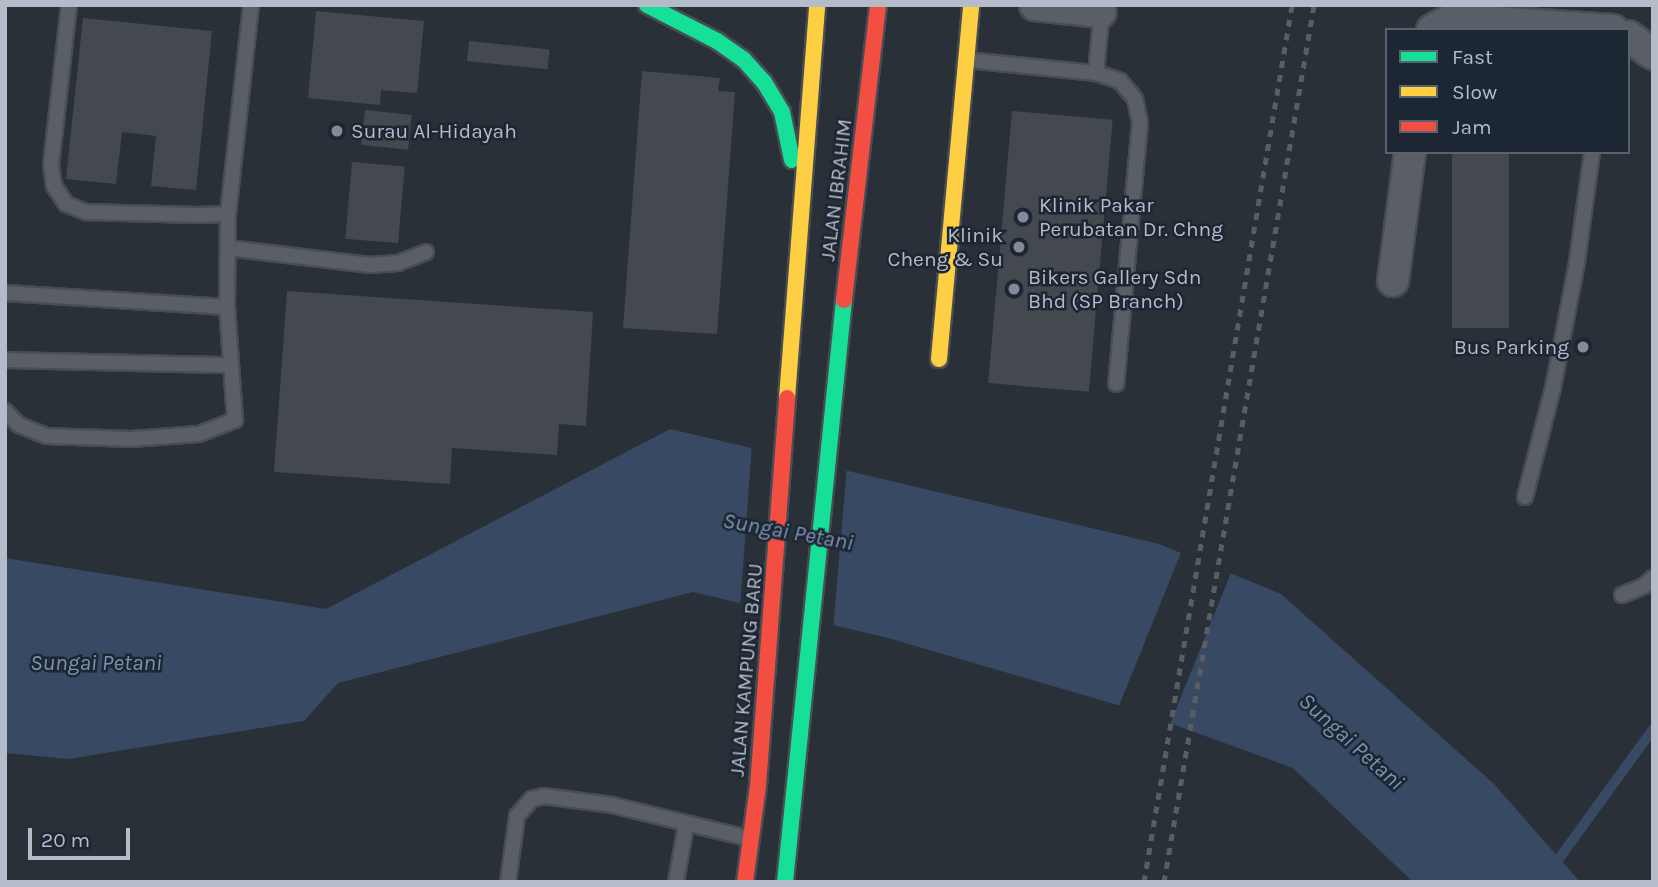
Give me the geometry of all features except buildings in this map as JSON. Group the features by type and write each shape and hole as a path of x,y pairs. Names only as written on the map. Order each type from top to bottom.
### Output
{"main road":[{"path":"647,5 717,41 744,60 764,82 782,112 802,204"},
{"name":"JALAN IBRAHIM","path":"790,378 817,5"},
{"name":"JALAN IBRAHIM","path":"785,882 797,787 835,379 878,5"},
{"path":"939,359 971,5"},
{"name":"JALAN KAMPUNG BARU","path":"745,882 758,786 790,378"}],"street":[{"path":"1035,5 1102,9"},
{"path":"1436,28 1452,19 1613,26"},
{"path":"1630,38 1653,54"},
{"path":"1393,281 1410,154"}],"lane":[{"path":"69,5 51,165 54,186 66,204 86,212 228,214"},
{"path":"5,411 19,425 46,436 131,439 199,434 235,420 227,307 228,214 251,5"},
{"path":"1096,73 1102,9"},
{"path":"966,60 1096,73 1120,81 1136,99 1140,122 1116,384"},
{"path":"1525,497 1553,388 1577,262 1592,154"},
{"path":"228,248 370,264 398,263 426,252"},
{"path":"5,293 227,307"},
{"path":"5,360 231,365"},
{"path":"1622,595 1644,586 1653,578"},
{"path":"508,882 517,816 532,799 544,796 612,804 655,813 686,825 751,839"},
{"path":"676,882 686,825"}],"water":[{"name":"Sungai Petani","path":"670,429 1159,544 1281,594 1494,784 1580,882 1413,882 1293,768 1128,708 888,638 693,592 338,683 304,721 68,759 5,753 5,558 326,609"}],"pier":[{"path":"752,445 847,467 833,629 740,607"},
{"path":"1182,550 1232,570 1167,731 1117,710"}],"waterway":[{"path":"1542,882 1653,729"}],"railway":[{"path":"1144,882 1292,5"},
{"path":"1164,882 1314,5"}],"traffic: fast":[{"path":"647,5 717,41 744,60 764,82 782,112 792,160"},
{"path":"785,882 844,300"}],"traffic: slow":[{"path":"787,398 817,5"},
{"path":"939,359 971,5"}],"traffic: jam":[{"path":"844,300 878,5"},
{"path":"745,882 758,786 787,398"}],"place":[{"name":"Surau Al-Hidayah","path":"337,131"},
{"name":"Klinik Pakar Perubatan Dr. Chng","path":"1023,217"},
{"name":"Klinik Cheng & Su","path":"1019,247"},
{"name":"Bikers Gallery Sdn Bhd (SP Branch)","path":"1014,289"},
{"name":"Bus Parking","path":"1583,347"}]}
